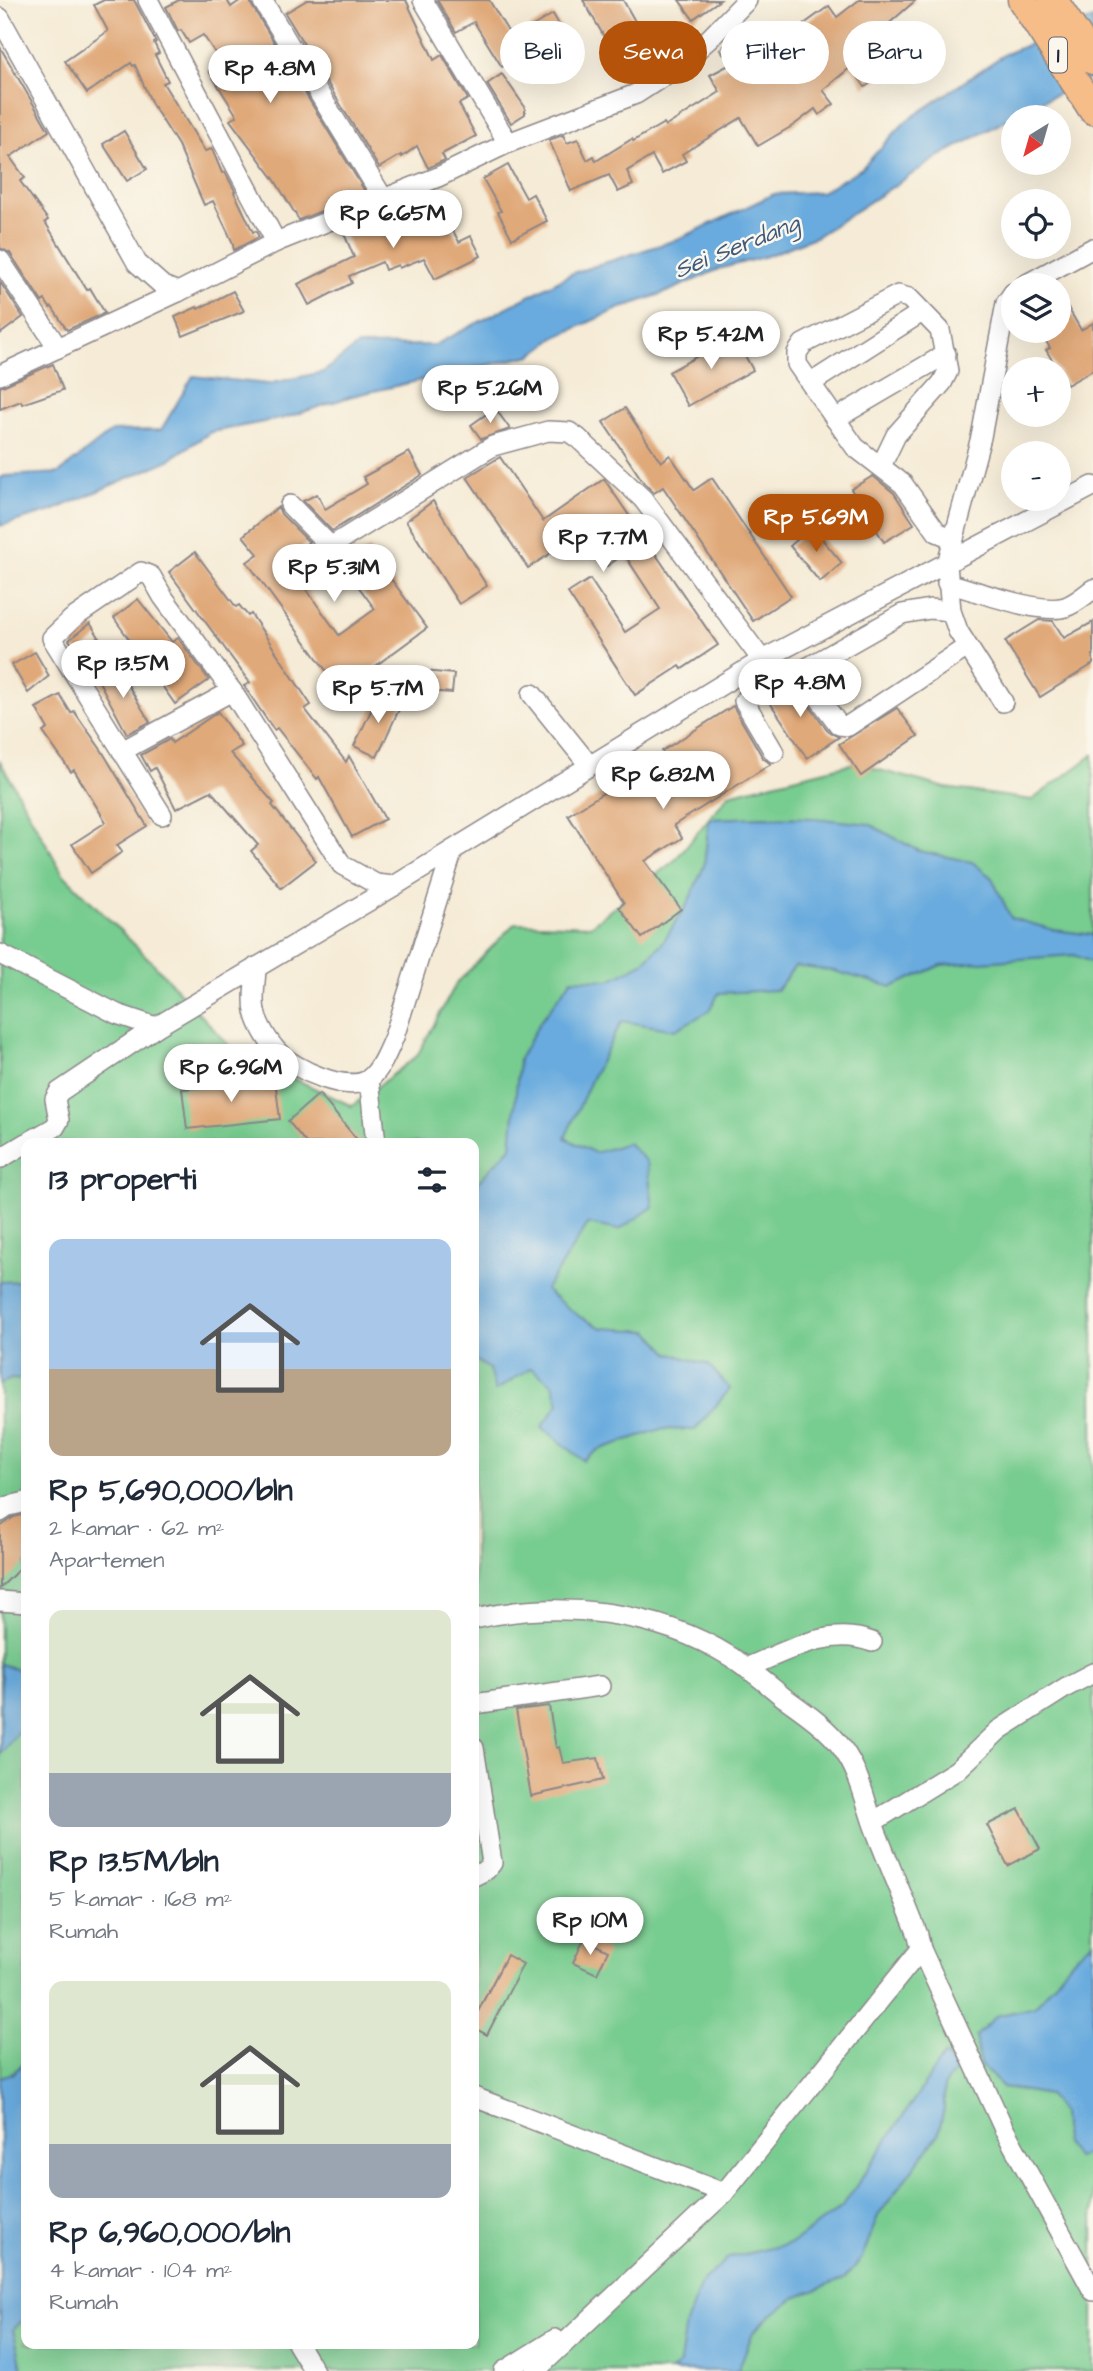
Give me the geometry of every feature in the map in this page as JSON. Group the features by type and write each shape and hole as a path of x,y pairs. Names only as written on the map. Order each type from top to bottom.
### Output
{"highway":[{"name":"1","path":"1023,0 1093,110"},
{"name":"1","path":"1053,0 1093,60"}],"street":[{"path":"148,0 276,242"},
{"path":"262,0 383,198"},
{"path":"423,0 508,143"},
{"path":"0,375 178,292 276,242 438,177 508,143 636,94 676,68 742,2"},
{"path":"0,18 137,263 163,286 178,292"},
{"path":"1048,273 1093,248"},
{"path":"0,260 58,348"},
{"path":"881,466 895,435 942,383 948,372 940,330 909,298 898,295 803,344 797,353 797,365 855,447 903,484 937,531 954,539"},
{"path":"811,383 922,312"},
{"path":"1001,330 981,437 947,573 951,611 958,631 1003,702"},
{"path":"835,418 946,354"},
{"path":"290,505 329,545 333,545 493,446 548,431 569,432 642,499 759,662 763,685 744,701 774,752"},
{"path":"36,1138 55,1127 59,1120 55,1099 59,1092 156,1027 394,886 759,662 947,573 1093,486"},
{"path":"162,815 52,638 72,619 141,572 151,576 163,597 232,691 342,865 376,884 394,886"},
{"path":"947,573 1009,600 1050,608 1065,607 1093,589"},
{"path":"951,611 930,609 902,614 805,668 804,678 839,725 848,726 967,647"},
{"path":"122,751 232,691"},
{"path":"533,694 589,765"},
{"path":"256,967 255,1010 266,1035 279,1054 310,1073 335,1082 354,1084 369,1079 385,1058 394,1037 453,850"},
{"path":"2,958 117,1014 156,1027"},
{"path":"369,1079 375,1138"},
{"path":"1,1158 21,1146"},
{"path":"0,1513 21,1504"},
{"path":"479,1618 505,1612 557,1609 629,1616 693,1638 731,1657 822,1726 841,1746 859,1776 873,1822 918,1935 921,1949 1004,2129 1093,2291"},
{"path":"746,1668 804,1644 832,1636 848,1634 872,1642"},
{"path":"873,1822 957,1770 999,1730 1093,1673"},
{"path":"479,1703 600,1686"},
{"path":"479,1780 492,1863 479,1874"},
{"path":"534,2371 724,2193 921,1949"},
{"path":"479,2098 724,2193"},
{"path":"504,2371 592,2317"},
{"path":"301,2349 314,2371"}],"green space":[{"path":"1093,755 1093,2371 0,2371 0,761 63,874 154,964 233,1050 352,1106 417,1056 456,984 515,923 590,926 675,860 729,794 854,763 946,788 1032,800"}],"water":[{"name":"Sei Serdang","path":"1093,19 1093,77 1034,105 1001,105 1001,123 940,156 817,236 767,256 719,269 667,292 618,309 556,337 532,355 352,396 285,418 211,432 167,461 52,511 0,526 0,478 59,473 112,431 161,430 193,376 268,384 323,372 357,346 435,345 573,273 679,239 774,194 821,192 862,168 905,122 1005,54"},
{"path":"812,818 869,824 919,851 972,862 992,878 1011,918 1054,930 1093,935 1093,963 1074,955 941,965 892,987 834,971 795,966 777,990 719,993 709,1011 675,1030 622,1021 565,1138 595,1153 628,1143 647,1162 653,1207 619,1230 588,1224 545,1290 580,1317 602,1328 649,1331 669,1353 709,1365 730,1389 695,1430 661,1429 598,1450 584,1461 542,1427 559,1403 553,1384 531,1368 495,1391 489,1369 479,1362 479,1181 511,1147 519,1059 540,1022 572,979 610,980 643,963 663,942 688,903 704,866 709,819"},
{"path":"21,1281 21,1380 11,1379 0,1384 0,1282"},
{"path":"1,1664 21,1671 21,1728 0,1755"},
{"path":"1093,1942 1093,2152 1076,2158 1064,2142 1062,2113 1048,2095 1003,2087 980,2065 976,2036 996,2016 1035,2007 1075,1957"},
{"path":"944,2055 958,2067 944,2087 944,2109 938,2135 878,2216 862,2258 844,2279 795,2298 771,2315 753,2332 738,2371 671,2371 680,2363 686,2324 701,2283 728,2258 792,2243 842,2207"},
{"path":"21,2066 21,2322 13,2329 23,2371 0,2371 0,2077 13,2073"}],"building":[{"path":"104,0 134,0 156,42 154,43 159,53 155,55 168,81 163,83 205,151 212,149 253,232 256,231 259,237 234,250 213,201 204,205 178,145 152,104 135,65 131,63 87,93 65,61 108,31 94,5"},
{"path":"179,0 227,0 231,7 241,0 250,0 366,193 299,220 274,179 230,120 237,116 209,71 222,63 203,35 189,43 181,30 178,31 166,7"},
{"path":"307,0 406,0 434,60 442,55 468,99 459,104 476,136 442,154 445,160 428,168 417,146 379,168 285,13"},
{"path":"437,0 489,0 502,21 500,64 474,22 456,32"},
{"path":"583,0 623,0 635,21 599,21 599,28"},
{"path":"679,0 720,0 693,19"},
{"path":"859,0 916,0 892,21 843,21 843,74 823,90 834,104 819,115 815,109 758,146 741,118 682,154 686,161 662,174 652,156 627,171 633,185 618,192 609,175 571,191 549,140 563,135 567,143 578,139 587,160 594,156 596,161 664,123 666,126 720,92 710,75 721,69 721,84 829,84 829,21 808,21 829,6 837,17"},
{"path":"553,14 557,21 541,21"},
{"path":"0,47 49,131 10,157 25,178 20,181 48,220 45,222 87,290 90,288 105,313 67,330 52,307 50,308 45,300 42,302 10,253 0,248"},
{"path":"500,75 500,84 509,84 525,107 525,114 511,123 487,84"},
{"path":"124,131 147,169 127,181 103,144"},
{"path":"508,165 526,198 533,194 547,221 512,239 498,212 501,211 483,179"},
{"path":"407,203 421,230 446,218 459,242 471,236 481,256 435,279 424,258 399,268 398,265 385,270 382,262 349,276 352,283 309,305 298,284 354,257 342,229"},
{"path":"0,282 23,317 0,334"},
{"path":"233,291 244,311 183,336 175,317 197,307 198,309"},
{"path":"1071,313 1081,330 1093,323 1093,370 1071,383 1071,357 1050,357 1046,350 1050,348 1047,343 1071,343"},
{"path":"734,336 753,370 688,406 669,372"},
{"path":"53,364 63,390 0,409 0,387"},
{"path":"495,408 510,429 481,439 471,425"},
{"path":"625,408 661,462 670,455 694,490 712,478 791,596 753,621 663,487 654,493 644,483 603,422"},
{"path":"409,452 422,475 332,531 303,501 317,494 325,509 367,484 363,477"},
{"path":"500,457 543,521 604,479 718,645 635,695 568,593 590,579 625,632 660,609 624,554 607,566 583,532 528,568 467,477"},
{"path":"873,476 894,493 914,524 884,542 851,489"},
{"path":"433,501 487,586 459,604 406,521"},
{"path":"278,507 281,514 309,542 285,560 339,635 375,609 344,567 369,549 427,628 341,691 247,562 258,554 243,536"},
{"path":"812,527 842,563 820,582 790,546"},
{"path":"195,552 236,607 239,605 248,616 251,614 311,705 305,709 346,762 349,756 385,819 352,837 319,777 317,779 277,728 274,730 244,686 250,683 169,572"},
{"path":"138,599 172,642 178,638 209,680 175,704 114,618"},
{"path":"1039,620 1053,621 1064,638 1093,622 1093,664 1040,697 1005,641"},
{"path":"90,623 99,637 79,653 69,640"},
{"path":"35,652 49,676 28,693 12,665"},
{"path":"116,665 150,722 127,734 96,676"},
{"path":"404,669 454,674 452,693 403,689"},
{"path":"792,677 794,685 829,732 839,737 807,758 767,698"},
{"path":"380,692 402,703 377,757 354,746"},
{"path":"60,695 102,751 147,826 117,845 122,852 91,873 72,844 106,822 74,770 71,772 43,732 48,729 36,708"},
{"path":"733,706 763,758 771,764 674,825 682,838 645,861 681,909 642,938 619,907 624,903 568,815 664,755 662,751"},
{"path":"897,708 918,736 861,776 839,744"},
{"path":"218,712 242,746 230,753 274,803 272,805 316,861 281,888 251,851 258,845 211,791 176,809 155,768 150,771 141,755 170,739 172,743"},
{"path":"275,1080 280,1119 187,1129 182,1089"},
{"path":"319,1094 356,1138 302,1138 288,1121"},
{"path":"21,1515 21,1567 0,1588 0,1527"},
{"path":"549,1706 556,1748 559,1747 563,1763 598,1758 603,1780 531,1796 516,1710"},
{"path":"1019,1809 1040,1849 1008,1866 987,1825"},
{"path":"584,1939 608,1951 597,1974 573,1963"},
{"path":"507,1955 523,1964 487,2035 479,2031 479,2009"}]}
